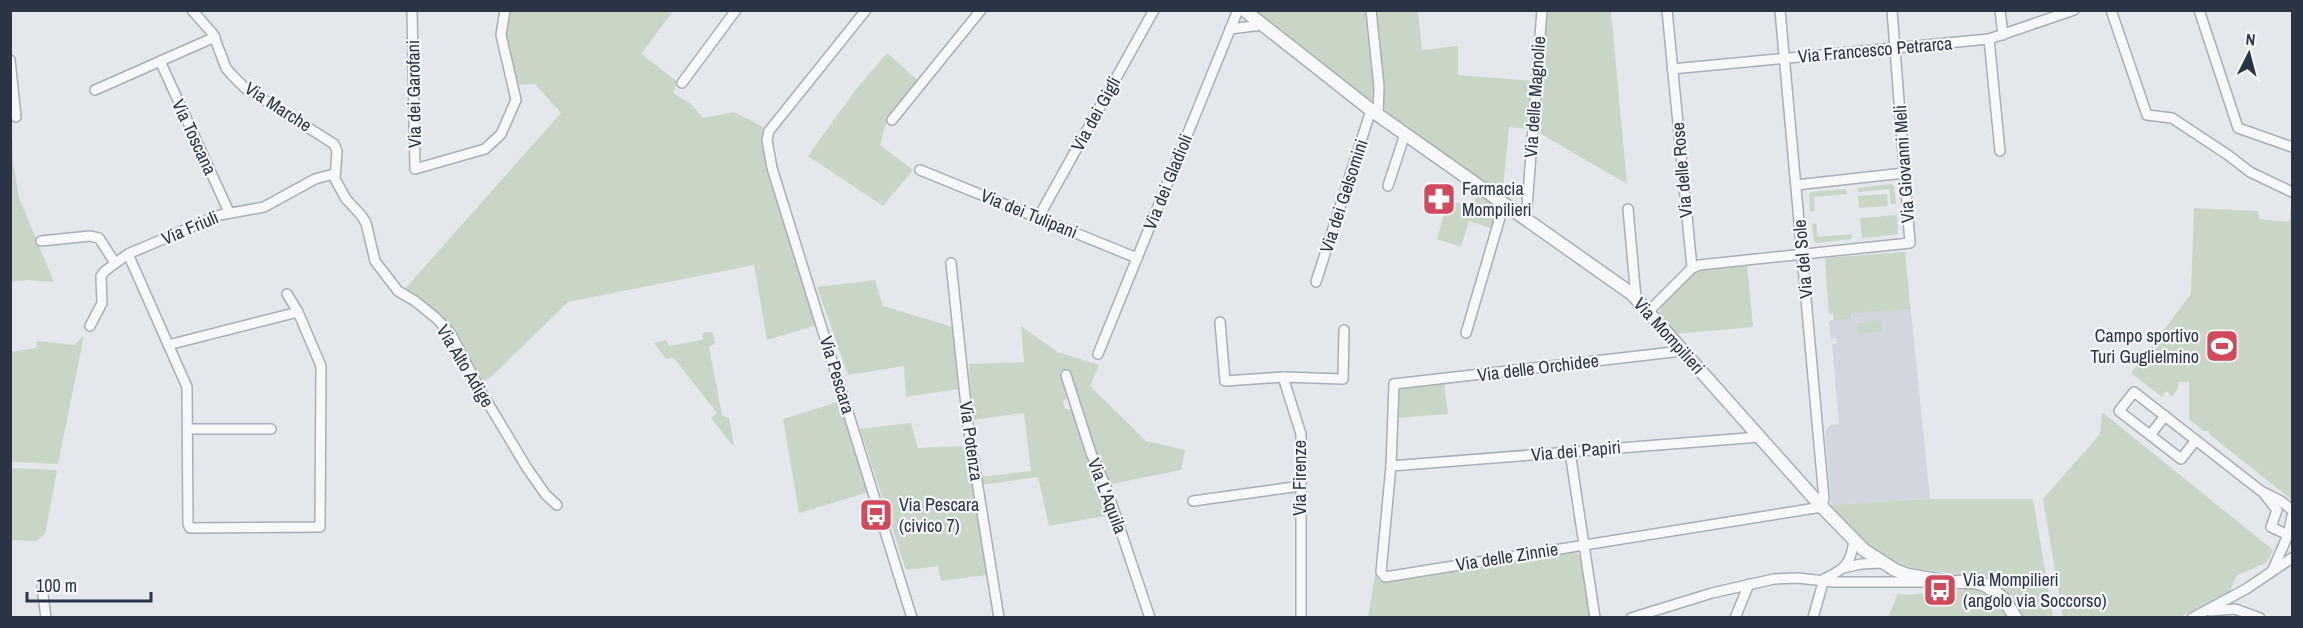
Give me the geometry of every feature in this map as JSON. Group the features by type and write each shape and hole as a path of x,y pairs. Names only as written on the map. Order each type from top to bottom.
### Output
{"street":[{"name":"Via Marche","path":"192,10 215,37 226,68 245,88 334,144 337,152 334,174"},
{"name":"Via dei Garofani","path":"412,10 415,169 485,149 501,134 516,100 501,35 505,10"},
{"path":"682,83 736,10"},
{"name":"Via Pescara","path":"866,10 769,131 767,140 772,168 912,618"},
{"path":"892,120 981,10"},
{"name":"Via dei Gigli","path":"1038,218 1154,10"},
{"name":"Via dei Gladioli","path":"1098,354 1238,10"},
{"name":"Via Mompilieri","path":"1244,10 1375,112 1636,298 1822,507 1876,561 1908,575 1949,582 1975,582 1994,590 2003,598 2016,618"},
{"name":"Via dei Gelsomini","path":"1316,282 1375,112 1379,87 1371,10"},
{"name":"Via delle Magnolie","path":"1526,220 1542,10"},
{"name":"Via delle Rose","path":"1667,10 1692,268"},
{"name":"Via del Sole","path":"1780,10 1824,499 1822,507"},
{"name":"Via Giovanni Meli","path":"1692,268 1699,265 1910,243 1892,10"},
{"path":"2000,10 2003,35"},
{"name":"Via Francesco Petrarca","path":"1672,69 1989,39 2074,10"},
{"path":"2111,10 2147,115 2172,118 2250,172 2292,192"},
{"path":"2199,10 2238,128 2292,147"},
{"path":"1230,30 1262,25"},
{"path":"95,90 215,37"},
{"path":"1989,39 2000,151"},
{"path":"10,60 16,117"},
{"name":"Via Toscana","path":"160,62 229,212"},
{"path":"1388,186 1405,134"},
{"name":"Via dei Tulipani","path":"920,170 1137,258"},
{"path":"1796,184 1904,173"},
{"name":"Via Friuli","path":"90,326 102,303 101,276 128,254 229,212 264,207 315,179 334,174"},
{"name":"Via Alto Adige","path":"334,174 346,199 362,214 375,261 398,291 422,306 451,334 479,388 527,468 546,495 557,505"},
{"path":"1466,333 1504,204"},
{"path":"1628,209 1636,298"},
{"path":"41,241 90,236 99,238 115,263"},
{"path":"128,254 187,387 188,524 190,528 320,527 321,366 298,312 287,294"},
{"name":"Via Potenza","path":"951,263 968,425 999,618"},
{"path":"1649,311 1692,268"},
{"path":"168,345 298,312"},
{"path":"1220,322 1225,381 1283,377 1343,379 1344,330"},
{"name":"Via delle Orchidee","path":"1394,384 1682,351"},
{"name":"Via L'Aquila","path":"1066,375 1090,453 1106,487 1150,618"},
{"name":"Via Firenze","path":"1283,377 1301,434 1301,618"},
{"name":"Via delle Zinnie","path":"1394,384 1391,466 1382,572 1385,578 1822,507"},
{"path":"2196,440 2181,459 2119,411 2134,392 2196,440 2261,491 2281,501 2292,510"},
{"path":"2150,435 2165,416"},
{"path":"188,429 271,429"},
{"name":"Via dei Papiri","path":"1391,466 1760,437"},
{"path":"1570,452 1595,618"},
{"path":"1193,501 1301,486"},
{"path":"2261,491 2277,510 2271,527 2288,535"},
{"path":"2272,572 2288,535 2292,516"},
{"path":"1844,568 1850,561 1854,540"},
{"path":"2192,618 2292,558"},
{"path":"1813,618 1824,579 1844,568 1876,561"},
{"path":"1861,582 1876,561"},
{"path":"1631,618 1774,579 1824,579 1833,582 1949,582"},
{"path":"1735,618 1749,584"},
{"path":"42,587 46,618"},
{"path":"2205,611 2235,609 2260,618"}],"shaded area":[{"path":"1905,252 1930,499 1831,505 1825,431 1831,425 1839,424 1832,344 1837,343 1836,338 1831,339 1829,321 1834,320 1833,314 1829,314 1825,258"}],"green space":[{"path":"510,11 673,11 641,54 678,82 673,93 691,104 703,118 734,112 763,127 769,174 817,325 767,340 754,265 568,302 490,378 478,383 449,325 418,299 403,291 561,113 535,84 519,85 505,41"},
{"path":"1251,11 1367,11 1376,90 1371,103"},
{"path":"1374,11 1418,11 1422,50 1458,46 1458,75 1533,81 1530,129 1509,127 1502,197 1388,117 1384,107"},
{"path":"1545,11 1611,11 1627,184 1536,131"},
{"path":"887,53 917,80 886,123 880,145 913,170 883,206 808,156 854,92"},
{"path":"12,122 13,161 19,198 54,282 26,280 11,282"},
{"path":"1892,184 1896,204 1891,204 1889,189 1858,192 1858,188"},
{"path":"1846,189 1847,194 1814,197 1815,211 1810,212 1809,195 1811,192"},
{"path":"1478,191 1500,205 1493,229 1469,221 1461,247 1437,239 1448,200 1473,207"},
{"path":"1887,194 1888,206 1859,208 1858,196"},
{"name":"Campo sportivo Turi Guglielmino","path":"2292,199 2292,500 2209,434 2209,431 2204,431 2189,419 2189,382 2178,382 2178,389 2172,396 2166,391 2162,397 2131,373 2191,294 2194,208 2258,211 2259,219 2289,222"},
{"path":"1897,215 1898,234 1862,238 1860,218"},
{"path":"1816,223 1818,237 1851,234 1852,239 1816,243 1812,224"},
{"path":"1905,252 1910,309 1851,313 1851,319 1834,320 1833,314 1829,314 1825,258"},
{"path":"1747,265 1753,327 1675,334 1657,316 1676,288 1688,277 1702,269"},
{"path":"875,280 883,306 953,327 958,389 906,397 904,366 848,375 817,287"},
{"path":"1881,320 1882,331 1859,334 1858,323"},
{"path":"1021,326 1058,352 1099,365 1090,386 1146,441 1185,450 1181,470 1111,484 1104,476 1092,448 1068,369 1059,372 1068,396 1063,402 1065,409 1074,409 1090,465 1110,515 1049,526 1038,477 981,485 979,477 1031,471 1024,413 972,420 969,364 1024,362"},
{"path":"711,332 715,343 709,347 722,415 729,418 734,445 711,418 717,413 674,358 666,359 654,343 666,340 669,346 702,340 703,333"},
{"path":"84,335 58,464 11,462 11,352 36,348 37,341 75,345"},
{"path":"1444,383 1448,414 1395,418 1396,391 1399,388"},
{"path":"841,401 869,492 799,513 783,419"},
{"path":"2102,412 2273,550 2267,562 2236,576 2230,592 2180,617 2063,617 2043,499 2100,434"},
{"path":"911,423 918,448 967,446 987,575 941,581 938,566 906,570 860,429"},
{"path":"11,468 57,470 45,534 36,541 11,540"},
{"path":"1930,499 2033,499 2053,617 2022,617 2009,598 1991,582 1978,577 1912,568 1886,558 1866,544 1832,510 1831,505"},
{"path":"1574,552 1582,557 1591,618 1368,618 1375,574 1380,582"},
{"path":"1968,587 1988,593 2011,618 1888,618 1898,593 1905,595 1964,590"}],"place":[{"name":"Farmacia Mompilieri","path":"1439,199"},
{"name":"Campo sportivo Turi Guglielmino","path":"2222,346"},
{"name":"Via Pescara (civico 7)","path":"876,515"},
{"name":"Via Mompilieri (angolo via Soccorso)","path":"1940,590"}]}
